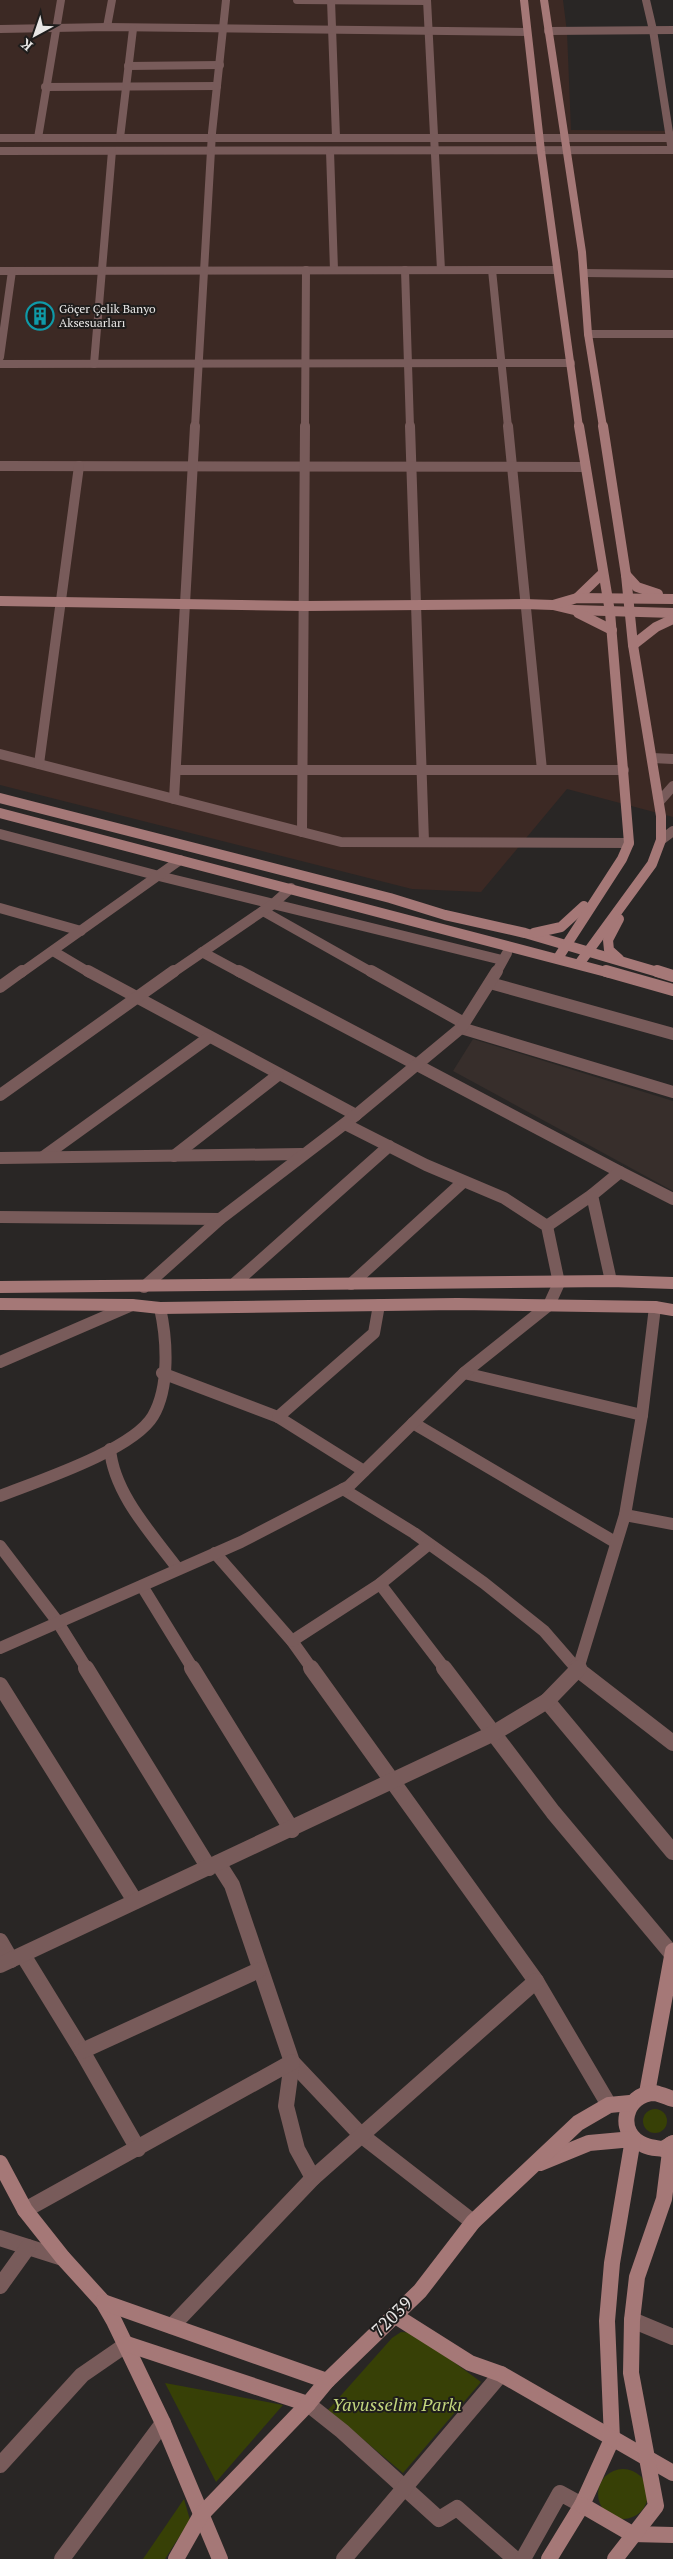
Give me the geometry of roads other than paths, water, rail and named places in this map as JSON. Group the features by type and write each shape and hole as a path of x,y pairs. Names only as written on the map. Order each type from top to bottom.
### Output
{"main road":[{"path":"524,0 541,152 584,467 610,612 629,843 608,880 558,958"},
{"path":"544,0 584,273 588,334 626,575 632,645 659,802 661,840 652,864 579,964"},
{"path":"577,598 603,573"},
{"path":"626,575 643,590 673,598"},
{"path":"553,605 577,598 673,598"},
{"path":"0,601 305,606 524,604 553,605 574,610 673,613"},
{"path":"574,610 612,630"},
{"path":"632,645 656,627 673,619"},
{"path":"0,798 445,914 525,933 673,976"},
{"path":"0,813 512,945 673,990"},
{"path":"525,933 548,931 561,927 573,918 608,880"},
{"path":"628,963 614,957 609,950 608,940 635,889"},
{"path":"0,1287 611,1281 673,1283"},
{"path":"0,1304 132,1305 160,1308 549,1305 673,1310"},
{"path":"647,2094 673,1952"},
{"path":"672,2143 663,2149 652,2149 642,2146 633,2139 624,2121 630,2103 647,2094 657,2093 673,2099"},
{"name":"72039","path":"176,2559 201,2515 308,2404 327,2381 420,2291 473,2222 578,2123 609,2105 630,2103"},
{"path":"532,2166 589,2143 633,2139"},
{"path":"549,2559 582,2505 612,2439 607,2322 612,2263 633,2139"},
{"path":"615,2559 632,2534 656,2506 631,2373 632,2320 637,2277 669,2201 672,2143"},
{"path":"0,2163 25,2210 62,2258 103,2302 127,2344 163,2423 220,2559"},
{"path":"103,2302 327,2381"},
{"path":"394,2315 470,2363 501,2374 673,2473"},
{"path":"127,2344 308,2404"},
{"path":"582,2505 632,2534 673,2535"}],"street":[{"path":"38,138 61,0"},
{"path":"107,28 112,0"},
{"path":"174,799 188,604 193,466 211,151 226,0"},
{"path":"296,0 427,1 441,270"},
{"path":"331,0 336,137"},
{"path":"0,151 566,151 673,153 653,30 646,0"},
{"path":"0,29 107,28 527,32"},
{"path":"120,138 132,29"},
{"path":"548,30 673,30"},
{"path":"128,66 220,65"},
{"path":"45,87 217,86"},
{"path":"0,138 671,138"},
{"path":"94,364 112,151"},
{"path":"330,151 334,270"},
{"path":"302,832 306,270"},
{"path":"405,270 424,842"},
{"path":"492,270 542,770"},
{"path":"0,271 557,270"},
{"path":"0,357 12,271"},
{"path":"584,273 673,274"},
{"path":"588,334 673,334"},
{"path":"0,364 571,363"},
{"path":"0,466 584,467"},
{"path":"39,764 79,466"},
{"path":"0,754 341,842 629,843"},
{"path":"652,758 673,758"},
{"path":"176,770 624,770"},
{"path":"659,802 673,786"},
{"path":"661,840 673,831"},
{"path":"0,834 158,876 502,960"},
{"path":"1,985 82,931 180,860"},
{"path":"0,1095 134,998 274,904 291,888"},
{"path":"0,908 82,931"},
{"path":"263,911 462,1025 673,1092"},
{"path":"144,1286 220,1219 302,1154 345,1124 416,1066 462,1025 512,945"},
{"path":"53,951 134,998 356,1115"},
{"path":"202,952 416,1066 673,1199"},
{"path":"490,983 673,1034"},
{"path":"43,1157 208,1038"},
{"path":"174,1156 278,1075"},
{"path":"0,1648 57,1621 241,1542 343,1489 464,1374 549,1305 559,1283 547,1226 504,1198 463,1182 345,1124"},
{"path":"234,1284 389,1146"},
{"path":"0,1158 302,1154"},
{"path":"547,1226 592,1195 620,1172"},
{"path":"351,1284 463,1182"},
{"path":"592,1195 611,1281"},
{"path":"0,1217 220,1219"},
{"path":"0,1362 132,1305"},
{"path":"278,1417 374,1333 379,1305"},
{"path":"0,1496 96,1457 130,1437 152,1418 159,1402 162,1373 165,1365 166,1335 160,1308"},
{"path":"12,1960 135,1900 292,1830 494,1733 547,1701 578,1670 615,1542 625,1515 642,1415 655,1308"},
{"path":"162,1373 278,1417 364,1471"},
{"path":"464,1374 642,1415"},
{"path":"413,1423 615,1542"},
{"path":"110,1449 109,1459 124,1493 178,1569"},
{"path":"343,1489 429,1544 484,1583 544,1630 578,1670 673,1742"},
{"path":"625,1515 673,1524"},
{"path":"292,1641 380,1584 429,1544"},
{"path":"0,1546 57,1621 214,1865 232,1885 259,1970 292,2062 361,2135 473,2222"},
{"path":"216,1553 292,1641 393,1780 536,1982 609,2105"},
{"path":"380,1584 553,1812 673,1952"},
{"path":"142,1586 292,1830"},
{"path":"0,1685 135,1900"},
{"path":"547,1701 673,1852"},
{"path":"0,1941 12,1960 82,2051 138,2149"},
{"path":"82,2051 259,1970"},
{"path":"172,2326 313,2178 536,1982"},
{"path":"25,2210 292,2062"},
{"path":"292,2062 286,2106 297,2149 313,2178"},
{"path":"0,2238 62,2258"},
{"path":"0,2286 28,2247"},
{"path":"632,2320 673,2337"},
{"path":"2,2459 82,2375 127,2344"},
{"path":"344,2559 501,2374"},
{"path":"308,2404 342,2431 439,2519 457,2508 515,2559"},
{"path":"62,2559 163,2423"},
{"path":"523,2559 560,2493 582,2505"}],"place":[{"name":"Göçer Çelik Banyo Aksesuarları","path":"40,316"}],"park label":[{"name":"Yavusselim Parkı","path":"397,2405"}]}
